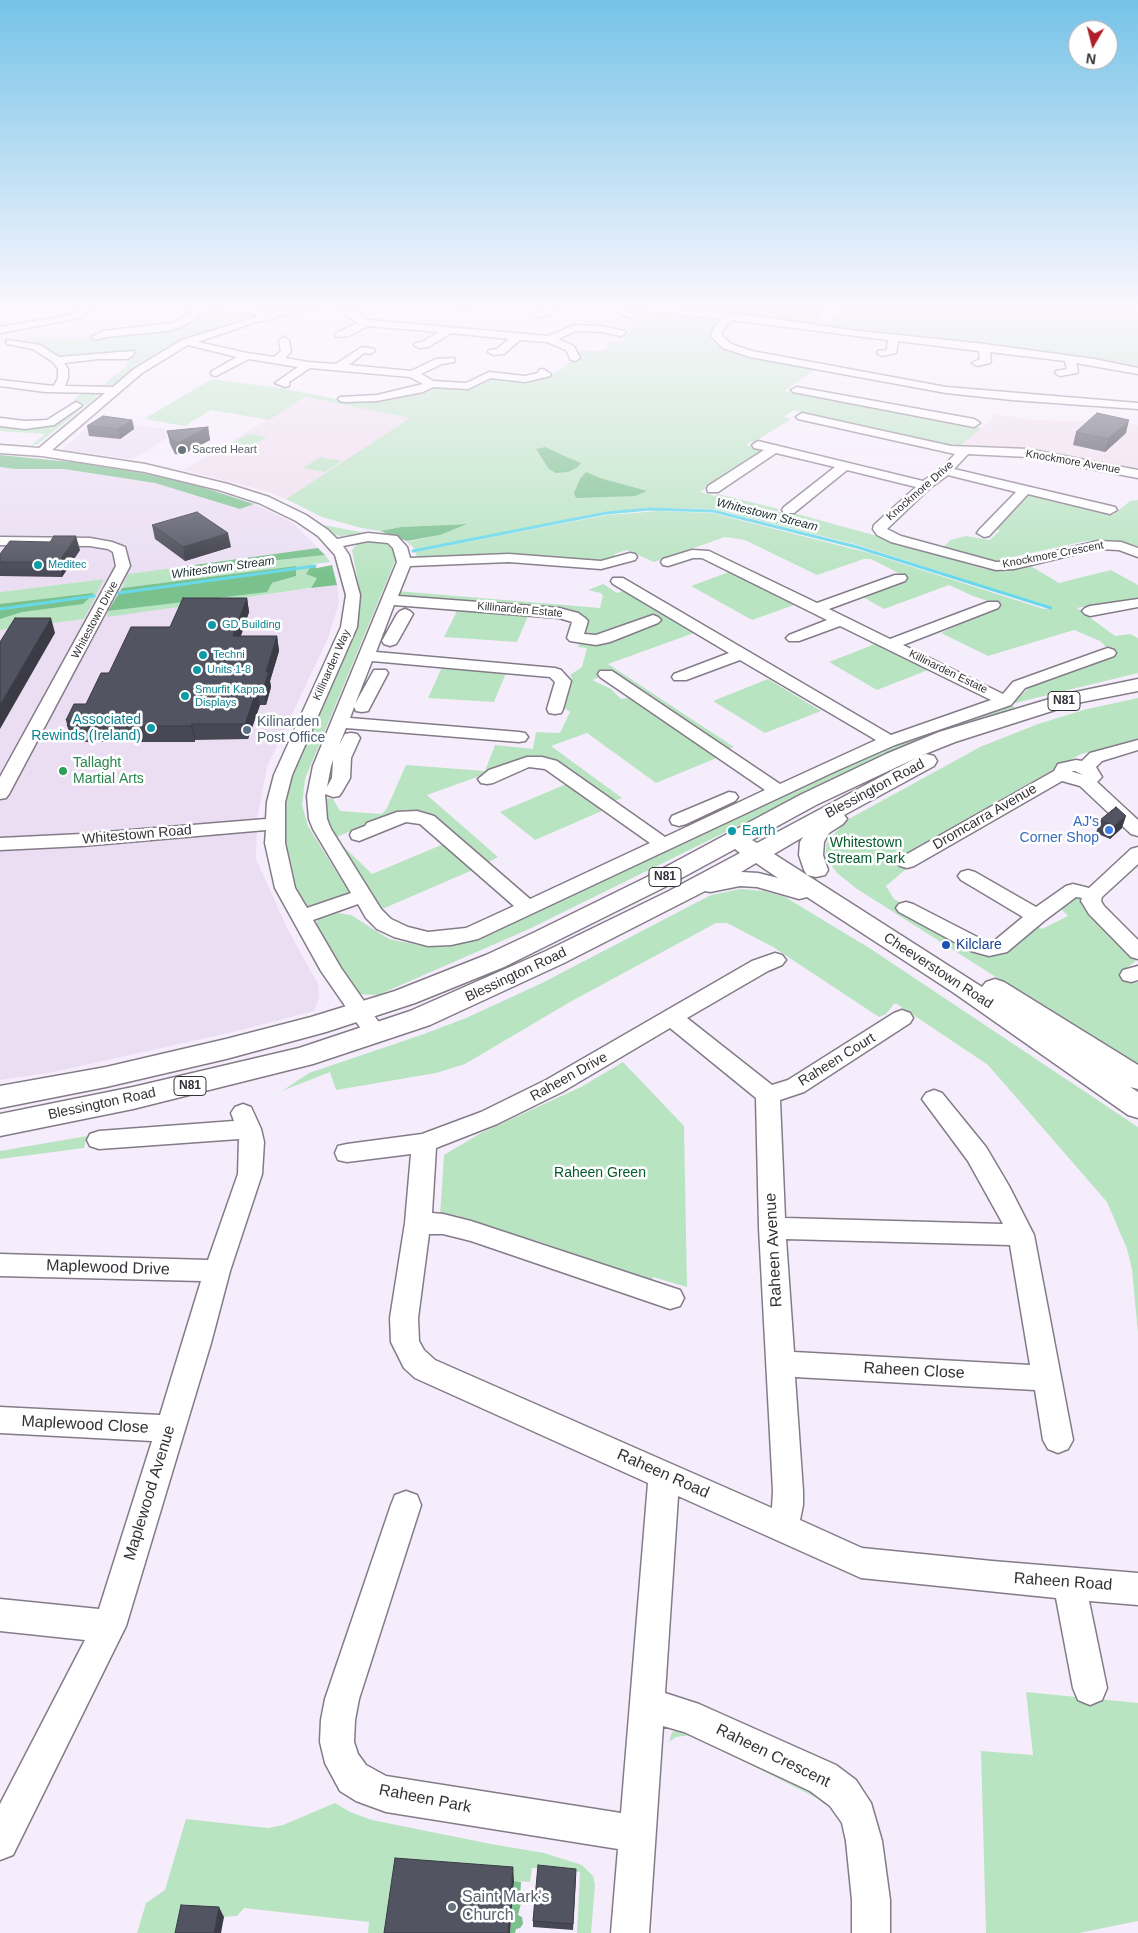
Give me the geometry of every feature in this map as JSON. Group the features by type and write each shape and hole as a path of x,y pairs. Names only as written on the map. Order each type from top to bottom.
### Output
{"main road":[{"name":"Blessington Road","path":"0,1097 150,1068 226,1049 368,1023 470,997 555,957 684,892 753,842 894,759 948,738 1073,698 1138,685"},
{"name":"Blessington Road","path":"0,1125 208,1081 303,1057 368,1023 425,989 542,940 753,842 890,782 993,724"},
{"path":"816,870 811,855 812,842 820,828 864,802 890,782"},
{"name":"Cheeverstown Road","path":"753,842 816,870 909,934 1138,1079"},
{"name":"Cheeverstown Road","path":"753,842 1138,1107"},
{"path":"684,892 720,882 740,879 768,882 796,889 820,902 912,963 963,987"}],"street":[{"path":"42,452 107,397"},
{"path":"344,399 381,397"},
{"path":"856,397 929,406 974,423"},
{"path":"929,406 938,397"},
{"path":"1005,397 1138,406"},
{"path":"1118,397 1119,405"},
{"path":"0,422 25,425 50,423 76,405"},
{"name":"Knockmore Avenue","path":"802,417 922,444 964,451 1028,453 1138,474"},
{"path":"758,445 925,485"},
{"name":"Killinarden Way","path":"0,449 42,452 145,468 223,487 264,500 301,518 316,527 334,544 342,555 353,595 349,627 283,775 276,802 275,824 277,852 285,888 332,970 368,1023"},
{"path":"713,489 774,449"},
{"name":"Knockmore Drive","path":"964,451 946,471 925,485 881,525 880,529 896,539 968,559"},
{"path":"789,510 844,466"},
{"path":"946,471 1110,510"},
{"path":"984,533 1026,490"},
{"path":"334,544 359,538 385,538 392,539 402,555 441,562 509,558 532,566 601,566 630,557"},
{"name":"Whitestown Drive","path":"0,541 90,542 112,546 120,550 123,566 0,794"},
{"name":"Knockmore Crescent","path":"968,559 986,565 1006,566 1106,544 1121,546 1138,553"},
{"name":"Killinarden Estate","path":"668,562 688,555 704,554 1005,701"},
{"name":"Killinarden Estate","path":"387,635 390,600 402,555"},
{"path":"451,574 458,560"},
{"path":"816,609 900,578"},
{"path":"618,582 889,741"},
{"name":"Killinarden Estate","path":"390,600 559,613 573,616 580,621 575,638 596,640 653,620"},
{"path":"1090,611 1138,603"},
{"name":"Killinarden Estate","path":"891,644 993,605"},
{"name":"Killinarden Estate","path":"405,614 367,656 351,693 322,766 316,796 318,819 362,896 373,913 384,924 410,935 428,939 451,938 471,934 472,922"},
{"path":"794,638 839,621"},
{"name":"Killinarden Estate","path":"901,725 1005,701 1014,693 1019,685 1108,652"},
{"path":"680,677 741,654"},
{"path":"367,656 555,674 564,681 555,709"},
{"path":"351,693 366,701 380,673"},
{"path":"606,674 777,790"},
{"name":"Killinarden Estate","path":"791,768 823,762 889,741 939,716 965,698"},
{"path":"339,722 519,737"},
{"path":"332,792 341,778 342,758 351,738"},
{"name":"Killinarden Estate","path":"679,820 711,813 777,790 823,762 845,745"},
{"path":"1138,745 1096,757 1085,774 1138,830"},
{"path":"487,779 527,762 542,762 551,765 663,844"},
{"name":"Dromcarra Avenue","path":"907,862 1050,780 1064,774 1064,768 1067,766 1076,765 1085,774"},
{"path":"322,766 342,767"},
{"name":"Killinarden Estate","path":"555,881 591,871 663,844 738,793"},
{"path":"359,835 372,830 374,827 404,816 427,820 528,908"},
{"name":"Whitestown Road","path":"0,844 82,840 275,824"},
{"name":"Killinarden Estate","path":"472,922 528,908 621,851"},
{"path":"1138,853 1093,895 1091,901 1096,910 1138,952"},
{"path":"968,876 1037,916"},
{"path":"906,908 978,946 989,949 1000,947 1037,916 1074,890 1093,895"},
{"path":"301,917 362,896"},
{"name":"Killinarden Estate","path":"472,922 498,906"},
{"name":"Raheen Drive","path":"347,1153 424,1143 489,1118 554,1086 760,966 776,960"},
{"path":"672,1018 768,1095"},
{"name":"Raheen Court","path":"768,1095 796,1086 902,1018"},
{"name":"Raheen Avenue","path":"768,1095 772,1228 788,1505 783,1527"},
{"path":"934,1099 977,1154 1000,1193 1021,1235 1058,1440"},
{"name":"Maplewood Avenue","path":"0,1842 110,1626 217,1271 250,1174 252,1142 246,1121 99,1140"},
{"name":"Raheen Road","path":"424,1143 418,1223 404,1318 405,1342 414,1360 425,1369 861,1563 1068,1584 1138,1589"},
{"path":"418,1223 442,1224 471,1231 670,1298"},
{"path":"772,1228 1021,1235"},
{"name":"Maplewood Drive","path":"0,1265 217,1271"},
{"name":"Raheen Close","path":"781,1364 1048,1378"},
{"name":"Maplewood Close","path":"0,1420 170,1429"},
{"path":"630,1933 664,1474"},
{"name":"Raheen Park","path":"406,1505 346,1689 338,1720 337,1742 343,1763 353,1778 369,1788 386,1794 637,1834"},
{"path":"1068,1584 1090,1688"},
{"path":"0,1616 110,1626"},
{"name":"Raheen Crescent","path":"648,1705 687,1716 823,1778 843,1793 858,1816 864,1841 870,1900 871,1933"}],"shaded area":[{"path":"305,397 411,418 286,499 266,491 184,470"},
{"path":"994,414 1032,420 1124,422 1138,425 1138,471 958,447 991,420"},
{"path":"99,418 137,422 134,424 176,431 149,450 132,459 63,450"},
{"path":"0,467 15,469 64,469 155,483 240,509 254,504 292,522 318,548 129,574 107,616 337,585 339,603 328,638 267,767 257,819 256,859 287,928 318,984 319,998 314,1011 237,1031 54,1072 0,1080 0,630 84,619 103,579 0,592"}],"green space":[{"path":"77,397 96,397 38,444 30,446 45,434 0,431 0,425 47,425 63,420 85,403 72,402"},
{"path":"181,397 305,397 269,420 211,410 185,426 144,419"},
{"path":"306,397 327,397 351,402 381,397 826,397 982,428 958,447 817,418 819,416 793,410 784,417 791,419 746,445 763,449 700,492 715,496 718,494 779,509 777,512 794,513 985,569 1008,570 1029,565 1059,583 1111,570 1138,585 1138,600 1109,605 1102,603 1077,608 1115,636 1130,634 1138,638 1138,673 1011,704 1028,687 1113,654 1100,641 1074,630 988,656 941,633 1000,605 949,585 884,609 861,596 906,577 871,559 864,559 817,575 745,540 725,537 654,562 627,550 614,554 616,556 602,561 510,555 418,559 415,552 607,515 659,511 712,513 869,553 1044,609 1054,608 858,545 714,509 657,508 603,512 507,533 415,549 407,542 440,535 465,524 401,527 380,531 361,528 322,517 286,499 410,418"},
{"path":"248,434 267,437 250,447 231,444"},
{"path":"545,447 581,463 578,467 568,472 556,473 549,469 536,449"},
{"path":"0,455 81,463 147,474 202,487 254,504 240,509 155,483 64,469 15,469 0,467"},
{"path":"320,457 342,461 325,472 303,468"},
{"path":"586,472 600,478 647,491 635,496 576,498 574,493 580,479"},
{"path":"1033,495 1113,515 1130,501 1138,500 1138,546 1115,540 1086,541 994,561 944,547 950,540 966,536 990,540 1000,530 995,529 1027,496"},
{"path":"467,524 440,535 407,541 380,531 401,527"},
{"path":"323,525 367,533 335,535"},
{"path":"371,540 382,541 392,548 396,557 395,561 305,779 302,805 308,826 350,894 305,909 292,885 285,858 283,785 355,626 361,597 352,550 357,544"},
{"path":"318,548 325,555 187,570 187,566"},
{"path":"325,555 330,562 311,566 317,578 311,588 107,617 108,611 154,605 272,583 296,576 296,566 122,588 128,574 187,566 187,570"},
{"path":"332,565 337,585 311,588 317,578 306,574 311,566 317,568"},
{"path":"296,566 296,576 272,583 267,592 108,611 122,588"},
{"path":"729,572 794,605 752,620 691,586"},
{"path":"104,579 84,619 0,630 0,592"},
{"path":"603,584 617,593 623,591 694,633 608,664 734,747 725,751 608,674 592,680 611,689 621,699 633,697 719,757 656,783 587,733 551,746 622,798 611,802 530,758 427,795 498,857 485,864 431,817 398,813 332,839 319,797 333,799 340,811 382,814 387,808 406,765 485,771 495,745 533,749 536,732 560,733 570,712 563,707 572,679 570,675 582,667 587,648 578,647 585,621 582,616 572,612 403,597 395,593 397,591 600,608 603,596 601,593 588,590"},
{"path":"94,593 83,604 22,612 0,619 0,604"},
{"path":"458,609 529,614 517,642 444,637"},
{"path":"875,644 928,670 877,690 829,662"},
{"path":"442,667 506,673 494,702 428,698"},
{"path":"768,679 821,711 765,733 713,701"},
{"name":"Whitestown Stream Park","path":"1138,698 1138,741 1081,754 922,844 900,859 912,864 886,886 894,899 990,954 1037,926 1042,929 1068,916 1060,908 1072,899 1081,899 1086,911 1137,960 1125,969 1138,983 1138,1067 857,889 837,873 825,857 827,842 847,820 980,747 1038,724 1087,709"},
{"path":"1011,704 1016,709 972,728 884,771 744,823 527,930 378,995 356,994 315,929 317,920 337,913 351,915 389,939 422,946 453,945 630,868 794,787 894,744"},
{"path":"569,783 604,810 535,840 500,812"},
{"path":"339,842 372,874 446,843 475,869 380,910 334,843"},
{"path":"740,889 764,891 785,897 871,949 1138,1127 1138,1334 1132,1269 1127,1249 1107,1202 988,1065 897,1004 894,1004 886,1014 879,1017 773,947 727,923 716,923 570,1002 465,1064 436,1073 336,1090 330,1072 282,1091 309,1073 466,1018 540,984 711,895"},
{"name":"Raheen Green","path":"623,1062 684,1126 687,1287 653,1277 651,1284 541,1242 440,1216 444,1155 481,1133 581,1087"},
{"path":"87,1136 84,1148 0,1159 0,1151"},
{"path":"1026,1692 1138,1703 1138,1921 1079,1933 986,1933 981,1751 1033,1755"},
{"path":"681,1730 837,1802 831,1805 691,1735 676,1737 669,1742 672,1732"},
{"path":"335,1803 350,1812 372,1820 544,1853 582,1865 593,1876 595,1884 591,1933 577,1933 580,1872 532,1868 530,1882 398,1872 389,1933 368,1933 369,1922 244,1908 237,1916 224,1917 182,1933 137,1933 146,1903 165,1890 186,1819 268,1828 283,1825"},
{"path":"514,1881 521,1882 521,1903 518,1915 522,1917 523,1924 520,1928 516,1929 515,1933 510,1933"}],"building":[{"path":"1097,413 1129,420 1108,439 1076,432"},
{"path":"103,416 132,420 118,429 87,426"},
{"path":"208,427 180,442 172,441 167,431"},
{"path":"197,512 228,533 183,547 152,525"},
{"path":"54,536 76,536 59,562 0,562 0,554 10,541 50,542"},
{"path":"183,598 247,598 233,636 277,636 263,689 257,689 245,724 67,726 70,720 66,720 74,704 86,704 101,673 109,673 131,627 170,627"},
{"path":"15,618 51,618 0,705 0,642"},
{"path":"1116,807 1126,816 1114,826 1100,820"},
{"name":"Saint Mark's Church","path":"395,1858 513,1867 508,1933 384,1933"},
{"path":"538,1865 576,1869 573,1924 533,1921"},
{"path":"181,1905 219,1907 214,1933 175,1933"}],"waterway":[{"name":"Whitestown Stream","path":"413,551 606,513 650,509 713,511 857,547 1051,608"},
{"name":"Whitestown Stream","path":"119,593 315,566"},
{"name":"Whitestown Stream","path":"0,609 94,596"}],"place":[{"name":"Sacred Heart","path":"182,450"},
{"name":"Meditec","path":"38,565"},
{"name":"GD Building","path":"212,625"},
{"name":"Techni","path":"203,655"},
{"name":"Units 1-8","path":"197,670"},
{"name":"Smurfit Kappa Displays","path":"185,696"},
{"name":"Associated Rewinds (Ireland)","path":"151,728"},
{"name":"Kilinarden Post Office","path":"247,730"},
{"name":"Tallaght Martial Arts","path":"63,771"},
{"name":"AJ's Corner Shop","path":"1109,830"},
{"name":"Earth","path":"732,831"},
{"name":"Kilclare","path":"946,945"},
{"name":"Saint Mark's Church","path":"452,1907"}]}
